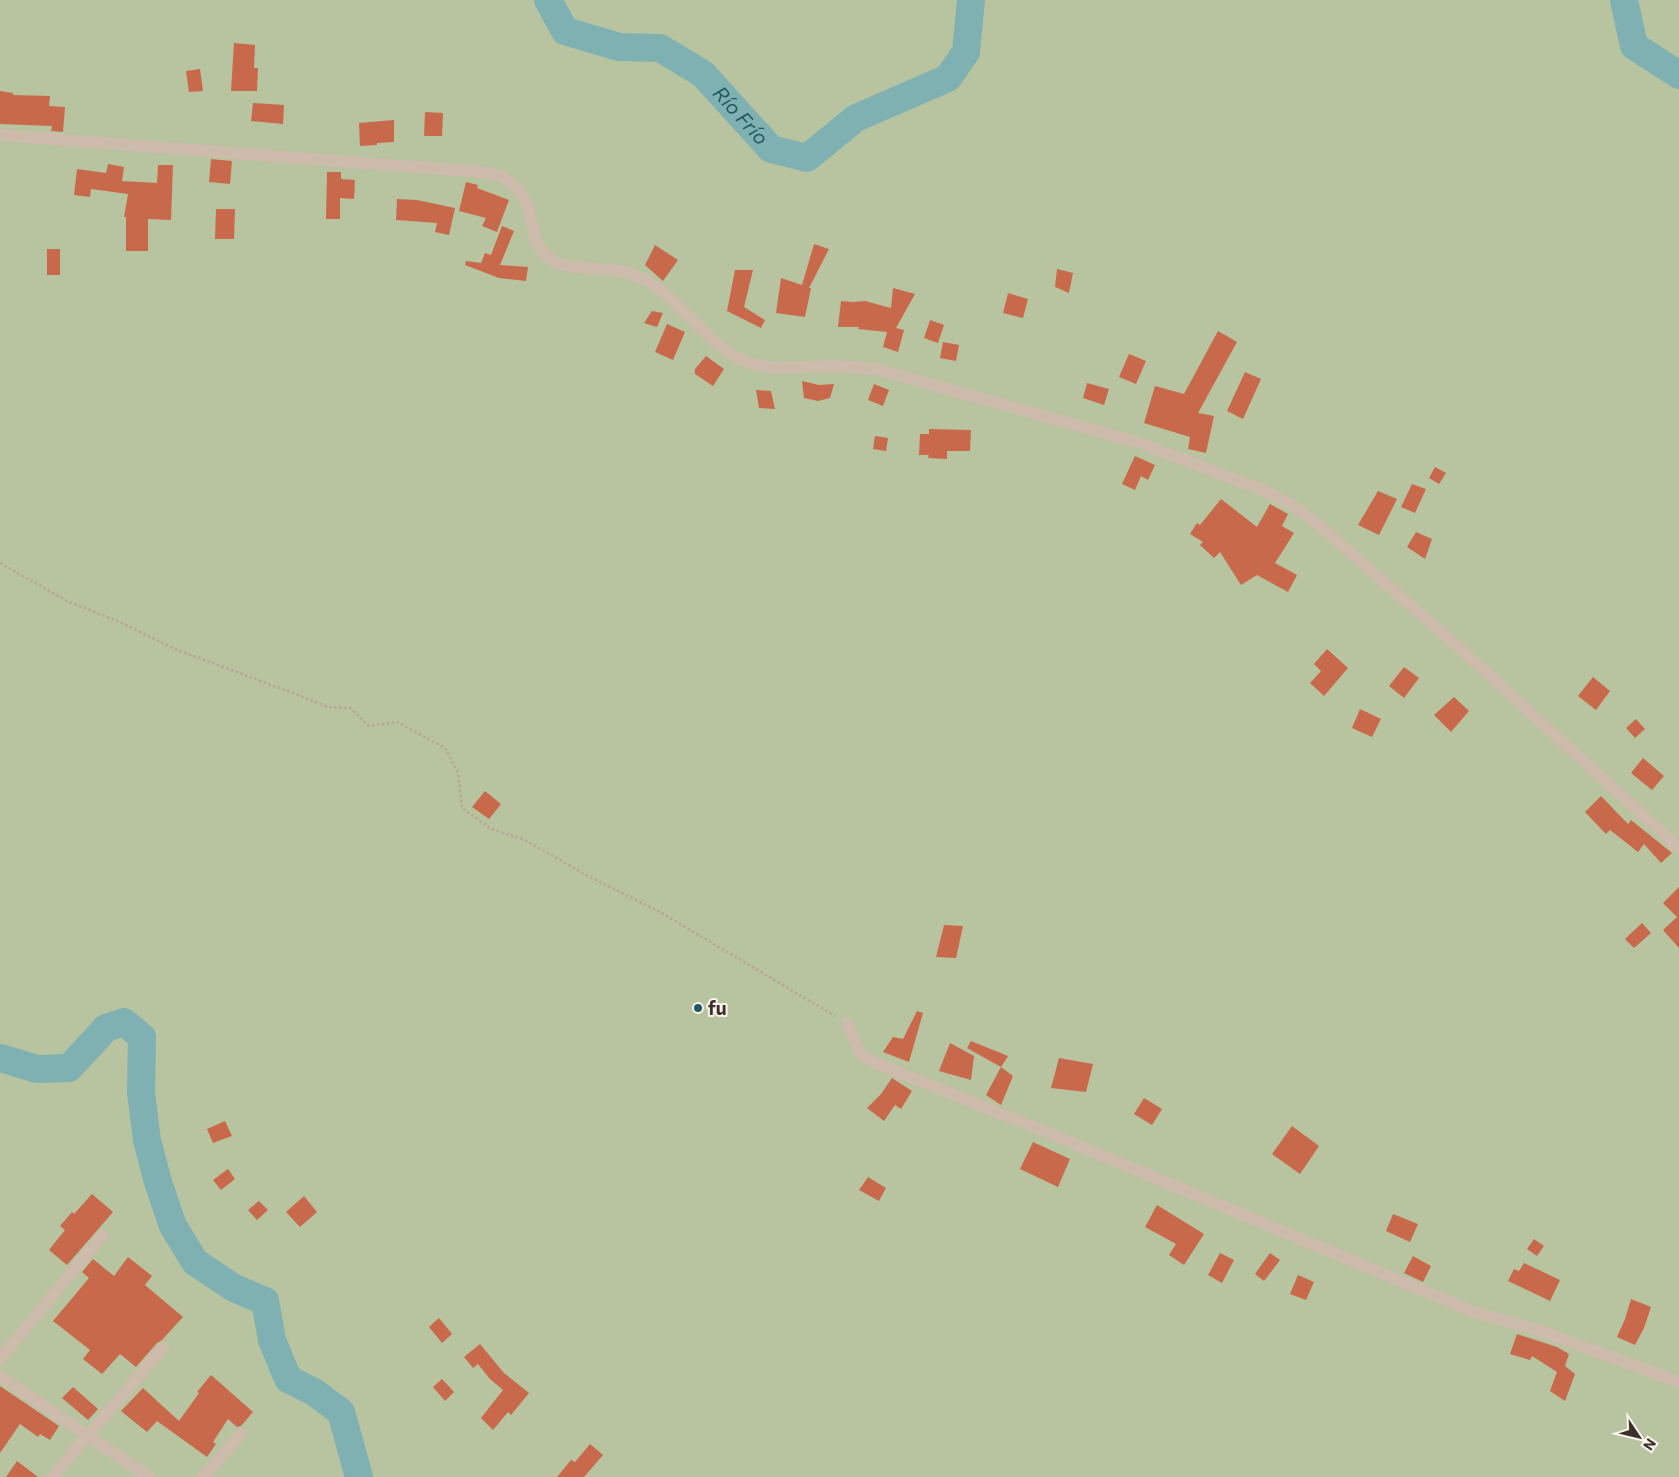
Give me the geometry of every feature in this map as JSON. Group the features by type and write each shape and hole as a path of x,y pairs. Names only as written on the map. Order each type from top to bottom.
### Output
{"street":[{"path":"0,135 482,172 502,176 519,190 528,206 535,239 543,252 556,263 574,267 622,271 647,280 668,296 717,344 735,356 756,365 774,368 835,366 876,369 1137,442 1263,490 1292,505 1314,521 1466,654 1679,848"},
{"path":"847,1023 860,1053 873,1062 1051,1134 1474,1312 1538,1330 1679,1382"},
{"path":"0,1358 102,1236"},
{"path":"52,1477 163,1348"},
{"path":"0,1376 149,1477"},
{"path":"203,1477 241,1434"}],"path":[{"path":"0,563 67,601 124,624 175,649 328,707 350,708 369,726 397,722 445,748 458,773 462,808 491,828 525,840 586,875 660,912 847,1023"}],"green space":[{"path":"0,0 1679,0 1679,1477 0,1477"}],"building":[{"path":"234,43 255,45 254,68 258,68 257,91 231,91"},
{"path":"200,69 203,91 189,92 186,71"},
{"path":"0,91 13,93 13,95 50,96 49,106 65,107 63,132 51,131 52,126 0,124"},
{"path":"253,103 284,105 283,124 251,121"},
{"path":"425,112 443,113 442,136 424,136"},
{"path":"394,120 394,142 360,146 359,123"},
{"path":"211,159 232,161 230,184 209,182"},
{"path":"108,164 124,167 122,181 157,183 158,165 173,165 171,220 148,219 148,251 126,251 126,217 124,217 128,194 91,189 90,197 74,195 77,169 106,173"},
{"path":"327,172 341,172 341,179 355,180 354,199 340,198 340,219 326,219"},
{"path":"466,182 478,185 477,188 509,200 497,232 482,226 486,218 459,211"},
{"path":"397,199 417,200 455,208 449,235 435,232 437,223 396,220"},
{"path":"216,209 235,209 234,239 215,239"},
{"path":"502,226 514,231 500,265 528,267 526,281 499,278 465,265 466,261 481,263 485,253 491,255"},
{"path":"814,244 829,249 809,288 811,288 805,317 776,313 781,278 802,285"},
{"path":"655,245 678,260 663,281 645,265"},
{"path":"47,249 60,249 60,275 47,275"},
{"path":"1057,269 1073,273 1069,293 1055,287"},
{"path":"735,270 753,270 744,307 765,320 761,328 727,311"},
{"path":"893,288 915,294 896,328 904,330 898,352 883,347 887,332 858,329 859,327 838,327 841,301 865,301 891,308"},
{"path":"1008,293 1028,299 1023,318 1003,313"},
{"path":"652,311 663,313 657,327 644,323"},
{"path":"930,320 944,325 938,343 924,338"},
{"path":"667,324 685,332 673,360 655,352"},
{"path":"1218,331 1237,342 1198,413 1214,416 1206,453 1188,449 1190,437 1144,423 1155,386 1184,394"},
{"path":"943,342 959,345 956,361 940,358"},
{"path":"1129,354 1146,361 1136,384 1119,377"},
{"path":"706,356 724,369 713,386 695,374 695,369"},
{"path":"1245,372 1261,379 1243,419 1227,411"},
{"path":"802,381 819,385 834,384 830,398 818,401 804,398"},
{"path":"1087,383 1109,389 1104,405 1083,398"},
{"path":"874,384 889,390 883,406 868,400"},
{"path":"756,390 771,391 775,409 759,408"},
{"path":"929,429 971,430 970,451 947,451 947,459 928,458 929,455 919,455 920,434 929,434"},
{"path":"875,436 888,438 886,451 873,449"},
{"path":"1135,456 1155,465 1148,480 1141,476 1135,490 1122,484"},
{"path":"1435,467 1446,473 1439,484 1429,478"},
{"path":"1412,484 1426,489 1415,513 1401,507"},
{"path":"1378,491 1397,499 1379,535 1358,525"},
{"path":"1221,499 1257,527 1270,504 1288,514 1282,526 1294,533 1275,563 1297,575 1288,592 1257,575 1241,585 1220,552 1214,558 1200,545 1203,542 1190,534 1197,523 1200,525"},
{"path":"1416,532 1432,539 1425,559 1407,547"},
{"path":"1327,649 1348,668 1324,696 1310,683 1321,671 1314,664"},
{"path":"1404,667 1419,678 1404,698 1389,686"},
{"path":"1593,677 1610,691 1596,710 1578,696"},
{"path":"1454,697 1469,711 1451,732 1434,715"},
{"path":"1360,709 1381,719 1372,737 1352,728"},
{"path":"1636,719 1645,729 1635,738 1626,728"},
{"path":"1643,758 1664,776 1652,790 1631,773"},
{"path":"485,791 501,804 489,819 472,807"},
{"path":"1601,796 1628,824 1631,820 1672,853 1661,863 1644,844 1638,852 1610,830 1606,834 1585,812"},
{"path":"1679,887 1679,948 1663,930 1677,917 1663,903"},
{"path":"1642,923 1651,933 1634,948 1625,939"},
{"path":"944,925 963,926 956,958 936,957"},
{"path":"917,1011 923,1013 909,1062 883,1052 893,1037 903,1039"},
{"path":"971,1041 1008,1056 1001,1067 967,1048"},
{"path":"950,1043 974,1056 971,1080 939,1071"},
{"path":"1059,1058 1093,1064 1086,1092 1051,1088"},
{"path":"1001,1067 1013,1076 1001,1105 986,1095"},
{"path":"892,1078 912,1091 901,1109 895,1105 884,1121 867,1108 881,1094"},
{"path":"1144,1098 1162,1109 1152,1125 1134,1114"},
{"path":"225,1121 232,1136 213,1143 207,1129"},
{"path":"1292,1126 1319,1146 1300,1174 1272,1154"},
{"path":"1033,1142 1070,1159 1058,1187 1020,1169"},
{"path":"228,1169 235,1179 221,1190 213,1180"},
{"path":"868,1177 886,1188 879,1201 859,1190"},
{"path":"92,1194 113,1212 67,1265 49,1250 65,1230 60,1226"},
{"path":"304,1196 317,1212 300,1227 286,1212"},
{"path":"259,1201 268,1210 257,1220 248,1210"},
{"path":"1157,1205 1204,1234 1184,1265 1169,1255 1176,1244 1145,1227"},
{"path":"1393,1214 1418,1224 1410,1242 1386,1231"},
{"path":"1534,1239 1544,1246 1537,1256 1527,1249"},
{"path":"1220,1253 1234,1260 1222,1283 1208,1275"},
{"path":"1270,1253 1280,1260 1264,1281 1255,1274"},
{"path":"1413,1256 1431,1266 1423,1282 1404,1273"},
{"path":"128,1257 152,1276 145,1285 183,1317 136,1367 120,1354 102,1374 83,1359 90,1350 53,1321 89,1278 82,1272 93,1259 114,1276"},
{"path":"1524,1263 1560,1280 1550,1301 1508,1281 1514,1269 1519,1271"},
{"path":"1298,1275 1314,1282 1306,1300 1290,1294"},
{"path":"1631,1299 1651,1307 1644,1328 1635,1345 1617,1337"},
{"path":"439,1318 452,1334 442,1343 429,1327"},
{"path":"1517,1334 1557,1347 1569,1354 1565,1366 1575,1374 1565,1401 1550,1391 1557,1372 1532,1356 1530,1360 1510,1354"},
{"path":"480,1344 504,1373 529,1393 511,1415 508,1412 493,1430 481,1418 503,1390 490,1379 478,1364 473,1368 464,1357"},
{"path":"211,1375 253,1412 241,1426 237,1427 228,1419 213,1442 216,1444 207,1457 157,1421 147,1432 121,1411 143,1388 179,1421 199,1393 197,1392"},
{"path":"442,1379 454,1392 445,1401 433,1387"},
{"path":"0,1386 59,1426 50,1440 40,1434 38,1437 20,1424 0,1453"},
{"path":"73,1387 98,1409 88,1420 62,1398"},
{"path":"590,1444 603,1455 584,1477 557,1477 571,1460 575,1462"},
{"path":"17,1461 38,1477 6,1477"}],"waterway":[{"name":"Río Frío","path":"548,0 565,31 619,47 660,48 703,74 771,149 807,158 856,118 948,78 966,52 971,0"},
{"name":"Río Frío","path":"1624,0 1634,46 1679,75"},
{"path":"0,1058 37,1069 69,1068 106,1028 124,1022 142,1037 141,1093 147,1140 158,1182 173,1226 195,1262 234,1288 265,1301 272,1340 288,1379 314,1392 341,1412 359,1477"}],"place":[{"name":"fu","path":"698,1008"}]}
